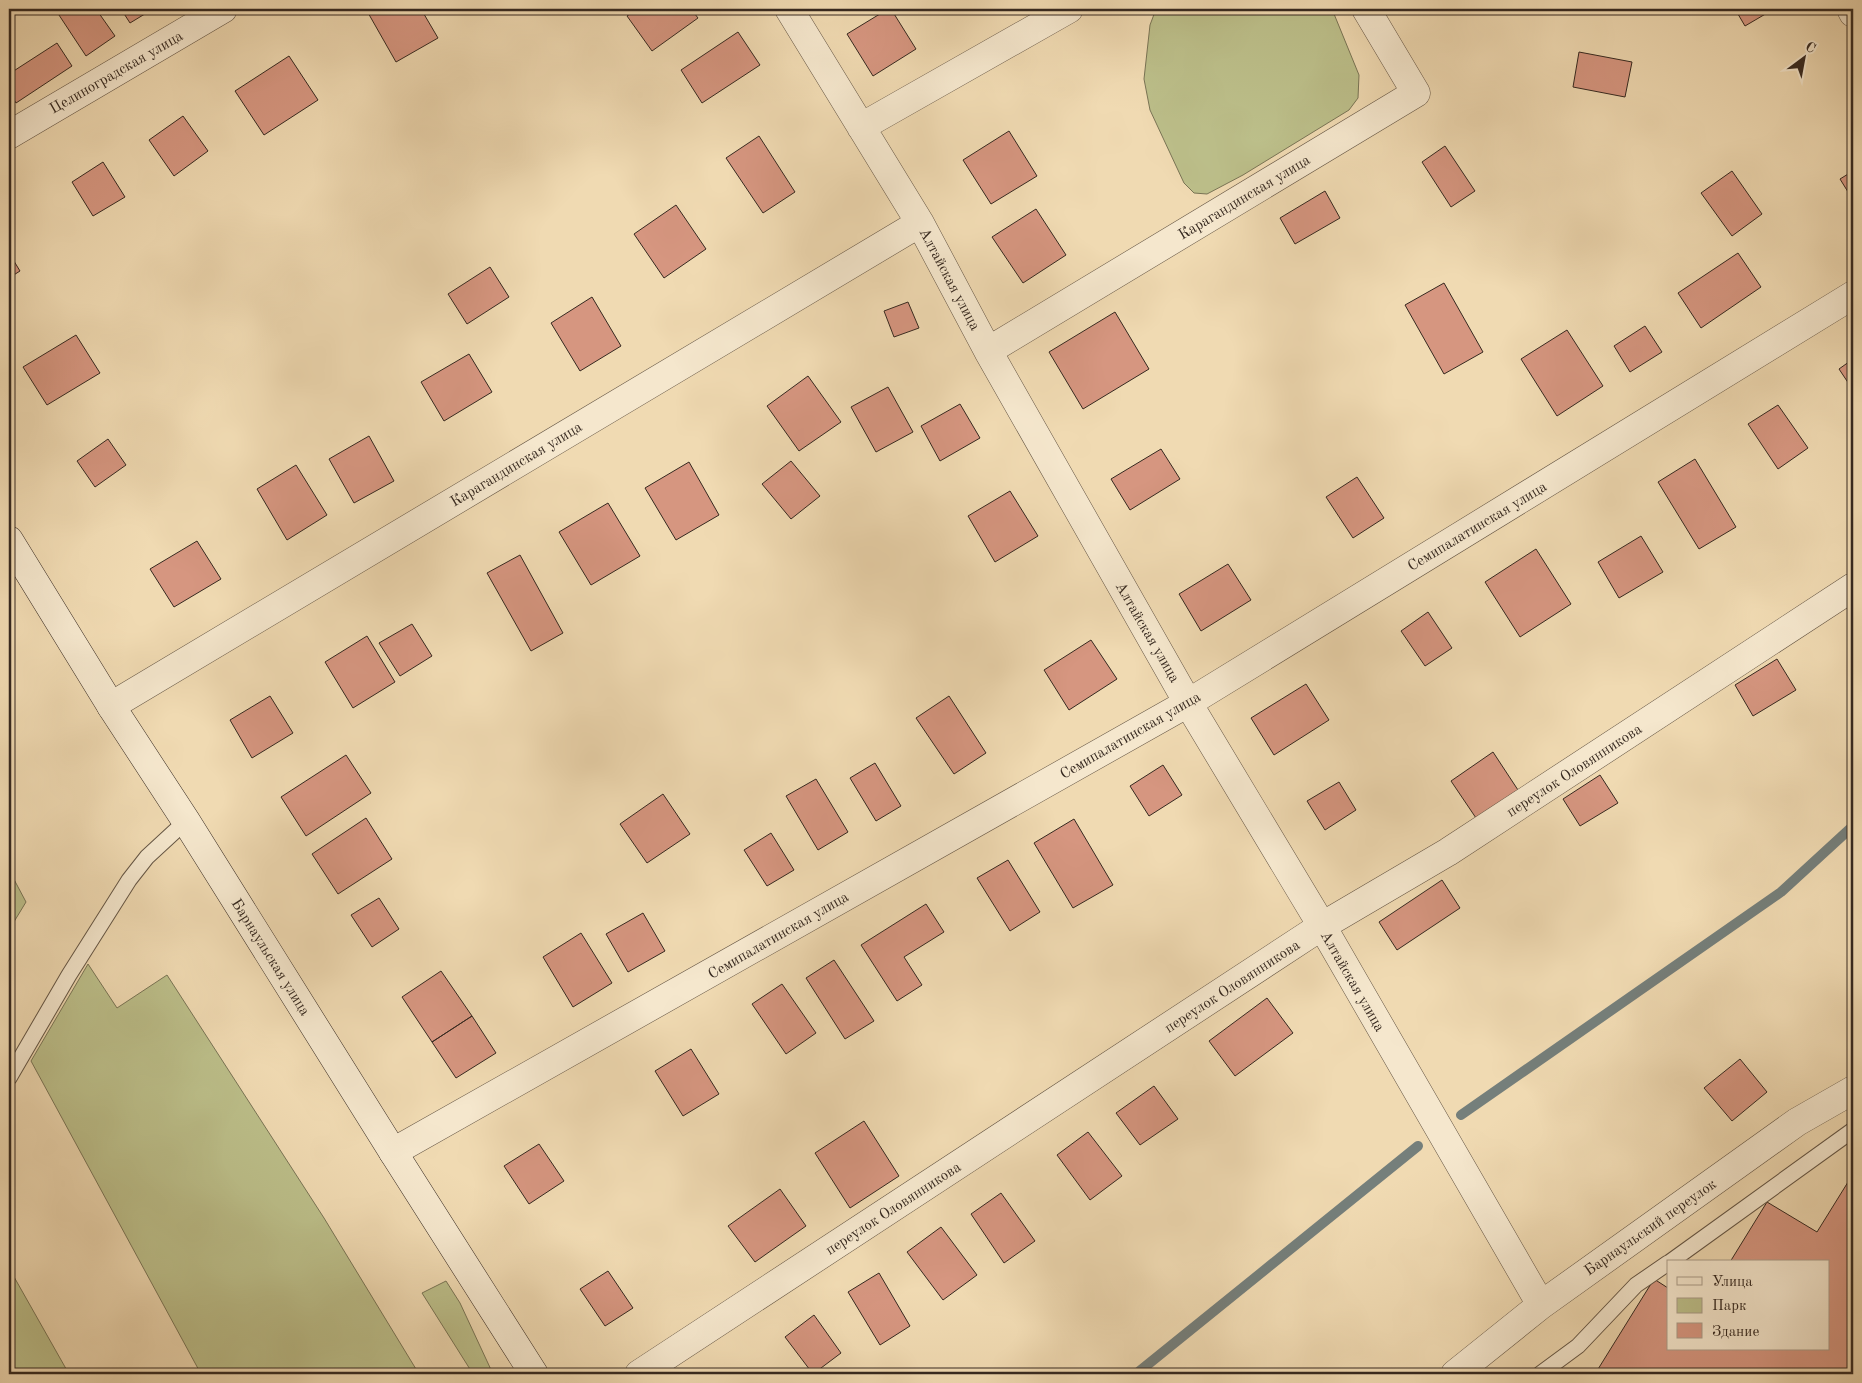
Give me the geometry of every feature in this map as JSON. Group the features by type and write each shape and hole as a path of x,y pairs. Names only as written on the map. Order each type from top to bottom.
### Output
{"street":[{"name":"Целиноградская улица","path":"9,134 222,9"},
{"name":"Алтайская улица","path":"789,9 920,223 988,351 1188,702 1322,926 1541,1304"},
{"path":"861,127 1069,9"},
{"name":"Карагандинская улица","path":"988,351 1416,94 1366,9"},
{"path":"1851,9 1853,13"},
{"name":"Карагандинская улица","path":"111,706 920,223"},
{"name":"Семипалатинская улица","path":"393,1152 1188,702 1853,295"},
{"name":"Барнаульская улица","path":"9,540 111,706 186,821 534,1374"},
{"name":"переулок Оловянникова","path":"639,1374 1322,926 1448,852 1853,587"},
{"name":"Барнаульский переулок","path":"1455,1374 1541,1304 1797,1122 1853,1090"}],"lane":[{"path":"9,1078 69,975 129,880 148,857 186,821"},
{"path":"1672,1260 1853,1130"},
{"path":"1540,1374 1578,1346 1636,1286 1667,1263"}],"green space":[{"path":"1156,9 1332,9 1359,75 1358,98 1349,110 1243,175 1207,194 1194,193 1184,183 1150,110 1144,79 1150,25"},
{"path":"9,870 26,902 9,930"},
{"path":"88,964 117,1008 167,975 324,1218 419,1374 201,1374 31,1061"},
{"path":"9,1268 69,1374 9,1374"},
{"path":"446,1281 460,1303 493,1374 473,1374 422,1293"}],"building":[{"path":"55,9 96,9 115,36 86,56"},
{"path":"121,9 153,9 130,23"},
{"path":"370,9 421,9 438,38 396,62 367,11"},
{"path":"637,9 691,9 698,18 652,51 627,16"},
{"path":"891,9 916,49 873,76 847,34"},
{"path":"1735,9 1774,9 1745,26"},
{"path":"738,32 760,65 702,103 681,70"},
{"path":"57,43 72,66 16,103 9,91 9,74"},
{"path":"1579,52 1632,62 1625,97 1573,87"},
{"path":"289,56 318,100 264,135 235,91"},
{"path":"183,116 208,151 174,176 149,140"},
{"path":"1009,131 1037,176 991,204 963,160"},
{"path":"759,136 795,192 763,213 726,158"},
{"path":"1445,146 1475,191 1451,207 1422,162"},
{"path":"103,162 125,197 93,216 72,182"},
{"path":"1732,171 1762,214 1732,236 1701,193"},
{"path":"1853,171 1853,200 1840,179"},
{"path":"1325,191 1340,218 1295,244 1280,218"},
{"path":"676,205 706,249 664,278 634,234"},
{"path":"1036,209 1066,255 1023,283 992,237"},
{"path":"9,253 20,271 9,278"},
{"path":"1738,253 1761,287 1701,328 1678,293"},
{"path":"490,267 509,297 467,324 448,294"},
{"path":"1444,283 1483,352 1444,374 1405,305"},
{"path":"592,297 621,346 580,371 551,323"},
{"path":"908,302 919,328 894,337 884,311"},
{"path":"1115,312 1149,369 1083,409 1049,352"},
{"path":"1645,326 1662,352 1630,372 1614,346"},
{"path":"1567,330 1603,386 1557,416 1521,359"},
{"path":"76,335 100,373 47,405 23,367"},
{"path":"469,354 492,392 444,421 421,382"},
{"path":"1853,359 1853,390 1839,369"},
{"path":"808,376 841,422 799,451 767,406"},
{"path":"888,387 913,432 876,452 851,407"},
{"path":"960,404 980,438 940,461 921,426"},
{"path":"1778,405 1808,448 1778,469 1748,424"},
{"path":"369,436 394,481 354,503 329,459"},
{"path":"108,439 126,465 95,487 77,461"},
{"path":"1161,449 1180,479 1130,510 1111,479"},
{"path":"1695,459 1736,527 1699,549 1658,482"},
{"path":"791,461 820,496 791,519 762,484"},
{"path":"689,462 719,515 676,540 645,488"},
{"path":"296,465 327,515 287,540 257,489"},
{"path":"1357,477 1384,518 1353,538 1326,497"},
{"path":"1010,491 1038,536 995,562 968,516"},
{"path":"608,503 640,556 591,585 559,532"},
{"path":"1641,536 1663,572 1619,598 1598,562"},
{"path":"197,541 221,579 174,607 150,569"},
{"path":"1536,549 1571,604 1520,637 1485,582"},
{"path":"520,555 563,633 531,651 487,573"},
{"path":"1228,564 1251,600 1201,631 1179,594"},
{"path":"1428,612 1452,648 1425,666 1401,631"},
{"path":"412,624 432,656 400,676 379,643"},
{"path":"367,636 395,682 353,708 325,662"},
{"path":"1091,640 1117,679 1069,710 1044,670"},
{"path":"1777,659 1796,690 1753,716 1735,685"},
{"path":"1306,684 1329,720 1274,755 1251,718"},
{"path":"270,696 293,733 252,758 230,720"},
{"path":"949,696 986,753 954,774 916,718"},
{"path":"1493,752 1518,790 1476,818 1451,781"},
{"path":"346,755 371,793 306,836 281,797"},
{"path":"875,763 901,806 876,821 850,778"},
{"path":"1163,765 1182,795 1149,816 1130,786"},
{"path":"1600,775 1618,803 1580,826 1563,799"},
{"path":"816,779 848,832 818,850 786,796"},
{"path":"1339,782 1356,810 1325,830 1307,801"},
{"path":"663,794 690,834 647,863 620,824"},
{"path":"366,818 392,859 338,894 312,854"},
{"path":"1074,819 1113,885 1073,908 1034,843"},
{"path":"771,833 794,870 767,886 744,850"},
{"path":"1008,860 1040,912 1010,931 977,878"},
{"path":"1442,880 1460,908 1397,950 1379,922"},
{"path":"379,898 399,929 372,947 351,915"},
{"path":"926,904 944,932 904,957 922,985 897,1001 861,945"},
{"path":"643,913 665,951 628,972 606,934"},
{"path":"581,933 612,983 573,1007 543,957"},
{"path":"834,960 874,1021 845,1039 806,978"},
{"path":"441,971 472,1016 432,1042 402,997"},
{"path":"782,984 816,1033 786,1054 752,1004"},
{"path":"1267,998 1293,1033 1235,1076 1209,1041"},
{"path":"472,1016 496,1053 456,1078 432,1042"},
{"path":"691,1049 719,1094 683,1116 655,1071"},
{"path":"1740,1059 1767,1092 1732,1121 1704,1088"},
{"path":"1154,1086 1178,1119 1140,1145 1116,1113"},
{"path":"864,1121 899,1176 850,1208 815,1153"},
{"path":"1088,1132 1122,1176 1090,1200 1057,1155"},
{"path":"539,1144 564,1181 529,1204 504,1166"},
{"path":"1853,1174 1853,1374 1595,1374 1654,1279 1667,1287 1667,1350 1830,1350 1830,1260 1731,1260 1767,1202 1817,1232"},
{"path":"780,1189 806,1226 755,1262 728,1226"},
{"path":"1001,1193 1035,1241 1004,1263 971,1214"},
{"path":"941,1227 977,1275 943,1300 907,1252"},
{"path":"608,1271 633,1308 605,1326 580,1289"},
{"path":"879,1273 910,1326 880,1345 848,1292"},
{"path":"814,1315 841,1353 813,1374 785,1337"}],"waterway":[{"path":"1461,1115 1781,892 1853,826"},
{"path":"1136,1374 1418,1146"}]}
